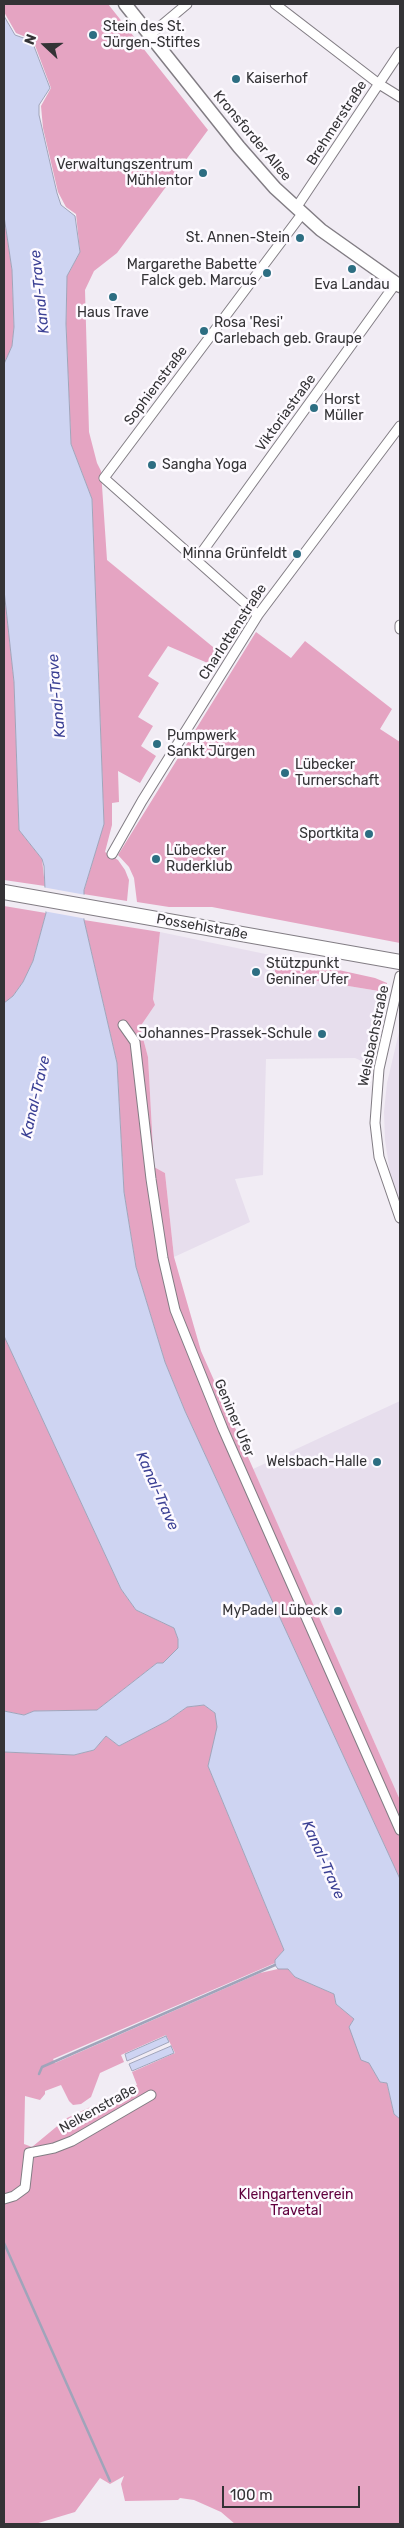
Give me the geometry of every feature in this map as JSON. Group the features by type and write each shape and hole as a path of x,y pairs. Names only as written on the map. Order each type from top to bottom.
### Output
{"main road":[{"name":"Kronsforder Allee","path":"125,4 254,165 299,211 398,285"},
{"name":"Possehlstraße","path":"4,892 108,912 400,962"}],"street":[{"path":"150,35 187,4"},
{"path":"275,4 379,84 400,97"},
{"name":"Brehmerstraße","path":"299,211 400,52"},
{"name":"Sophienstraße","path":"197,559 104,478 299,211"},
{"name":"Viktoriastraße","path":"197,559 398,285"},
{"name":"Charlottenstraße","path":"112,854 120,837 258,614 400,426"},
{"path":"197,559 258,614"},
{"name":"Welsbachstraße","path":"400,976 379,1069 375,1123 379,1157 400,1218"},
{"name":"Geniner Ufer","path":"123,1025 135,1042 151,1179 163,1258 176,1310 223,1430 400,1830"},
{"name":"Nelkenstraße","path":"4,2199 14,2196 26,2188 29,2153 54,2148 72,2140 151,2095"}],"shaded area":[{"path":"160,932 275,956 275,974 385,992 368,1064 355,1058 266,1059 263,1175 235,1179 250,1222 174,1257 165,1173 154,1167 148,1057 140,1027 155,1005 153,999"},
{"path":"400,1028 400,1204 391,1179 385,1140 384,1112 387,1083"},
{"path":"400,1401 400,1800 253,1469"}],"green space":[{"path":"4,4 108,4 208,130 117,253 94,271 85,290 89,432 101,471 107,560 224,656 217,667 168,646 148,676 159,683 138,717 153,726 141,746 156,756 140,783 118,771 119,802 112,803 112,825 105,852 118,860 125,870 129,880 127,901 83,894 104,823 92,499 71,444 66,324 67,276 80,252 76,214 66,207 58,192 43,128 41,106 51,88 33,40 16,33 4,12"},
{"path":"4,216 12,270 14,327 12,346 4,364"},
{"path":"4,590 14,682 19,830 42,859 45,886 4,880"},
{"name":"Lübecker Turnerschaft","path":"256,632 291,658 305,641 392,709 380,729 400,742 400,943 212,907 169,907 137,902 134,878 129,867 118,855"},
{"path":"4,906 46,913 33,961 23,982 13,996 4,1003"},
{"path":"84,920 160,932 153,999 155,1005 140,1027 148,1057 154,1167 165,1173 174,1257 201,1351 400,1800 400,1879 185,1411 165,1362 136,1267 124,1192 117,1063"},
{"path":"275,956 375,978 387,983 385,992 275,974"},
{"path":"4,1336 121,1589 136,1610 174,1628 178,1639 178,1648 163,1663 157,1663 97,1710 34,1711 24,1715 4,1711"},
{"name":"Kleingartenverein Travetal","path":"204,1705 215,1713 218,1727 208,1766 284,1950 275,1960 275,1963 53,2059 55,2063 260,1973 278,1969 288,1969 295,1977 334,1994 336,2004 354,2019 349,2027 380,2082 387,2083 394,2114 400,2119 400,2524 235,2524 221,2512 194,2500 180,2498 178,2500 125,2501 121,2484 124,2476 110,2484 100,2478 75,2512 35,2524 4,2524 4,1752 74,1755 94,1750 106,1736 119,1746 167,1721 187,1707","holes":["166,2035 175,2053 132,2072 137,2085 67,2118 32,2147 24,2144 25,2096 40,2100 45,2091 61,2085 73,2105 81,2104 91,2097 100,2073 124,2062 121,2055"]}],"water":[{"name":"Kanal-Trave","path":"4,16 15,35 32,41 50,88 39,105 39,115 61,205 75,216 80,252 67,276 66,324 71,444 92,499 104,824 84,890 84,920 117,1063 124,1192 136,1267 165,1362 185,1411 400,1879 400,2119 394,2114 387,2083 380,2082 369,2063 361,2060 349,2027 354,2019 336,2004 334,1994 295,1977 288,1969 278,1969 275,1965 275,1960 284,1950 208,1766 217,1727 215,1713 204,1705 187,1707 167,1721 119,1746 106,1736 94,1750 74,1755 4,1752 4,1711 24,1715 34,1711 97,1710 157,1663 163,1663 178,1648 178,1639 174,1628 136,1610 121,1589 4,1336 4,1003 13,996 23,982 33,961 46,913 42,859 19,830 14,682 4,590 4,364 12,346 14,327 12,270 4,216"},
{"path":"166,2036 169,2042 127,2061 125,2054"},
{"path":"171,2046 174,2053 132,2071 129,2064"}],"pier":[{"path":"42,887 86,895 87,919 43,911"}],"waterway":[{"path":"39,2074 42,2067 275,1965"},
{"path":"4,2243 110,2481"}],"place":[{"name":"Stein des St. Jürgen-Stiftes","path":"93,35"},
{"name":"Kaiserhof","path":"236,79"},
{"name":"Verwaltungszentrum Mühlentor","path":"203,173"},
{"name":"St. Annen-Stein","path":"300,238"},
{"name":"Eva Landau","path":"352,269"},
{"name":"Margarethe Babette Falck geb. Marcus","path":"267,273"},
{"name":"Haus Trave","path":"113,297"},
{"name":"Rosa 'Resi' Carlebach geb. Graupe","path":"204,331"},
{"name":"Horst Müller","path":"314,408"},
{"name":"Sangha Yoga","path":"152,465"},
{"name":"Minna Grünfeldt","path":"297,554"},
{"name":"Pumpwerk Sankt Jürgen","path":"157,744"},
{"name":"Lübecker Turnerschaft","path":"285,773"},
{"name":"Sportkita","path":"369,834"},
{"name":"Lübecker Ruderklub","path":"156,859"},
{"name":"Stützpunkt Geniner Ufer","path":"256,972"},
{"name":"Johannes-Prassek-Schule","path":"322,1034"},
{"name":"Welsbach-Halle","path":"377,1462"},
{"name":"MyPadel Lübeck","path":"338,1611"}]}
